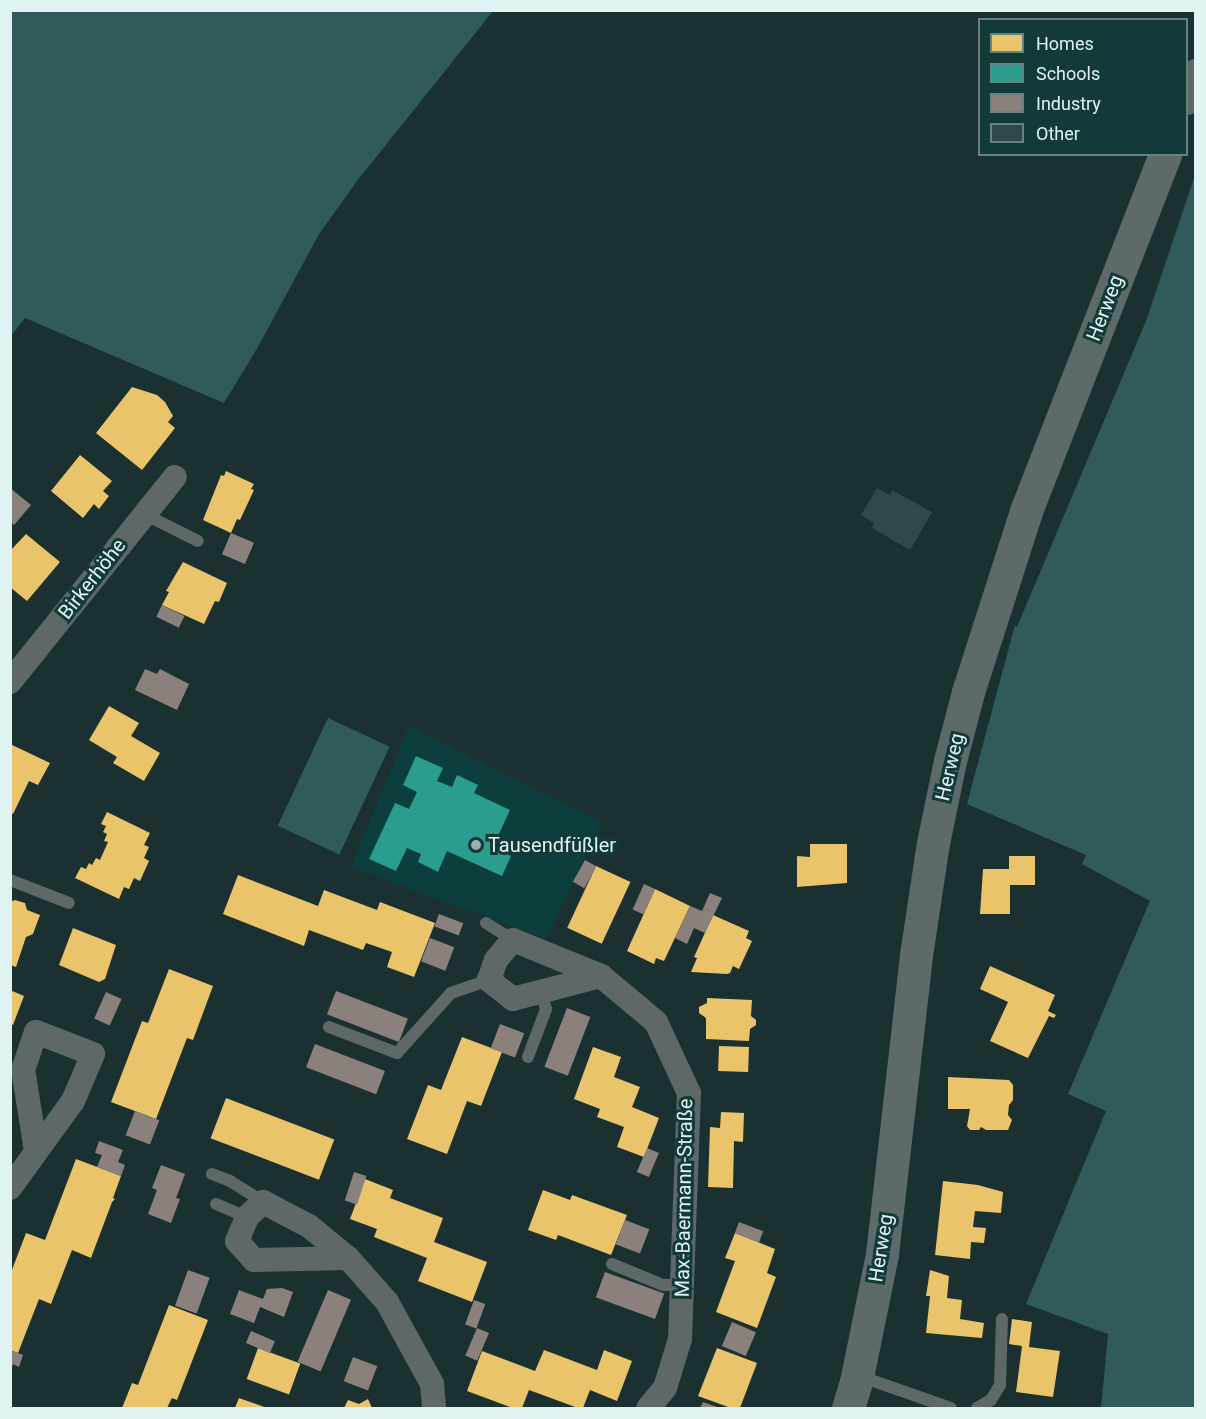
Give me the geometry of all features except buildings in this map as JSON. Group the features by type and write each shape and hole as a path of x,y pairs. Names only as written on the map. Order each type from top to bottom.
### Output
{"street":[{"path":"1188,93 1196,75"},
{"name":"Herweg","path":"848,1408 857,1376 882,1254 916,955 933,843 950,761 968,692 1026,511 1164,156"},
{"name":"Birkerhöhe","path":"10,682 175,477"},
{"path":"513,940 496,960 489,980 513,999 601,976"},
{"name":"Max-Baermann-Straße","path":"513,940 601,976 656,1022 689,1093 680,1339 665,1388 648,1408"},
{"path":"10,1188 36,1151"},
{"path":"348,1258 255,1260 237,1241 255,1209 309,1226 348,1258 387,1302 432,1383 434,1408"}],"lane":[{"path":"144,514 198,541"},
{"path":"10,880 69,903"},
{"name":"Max-Baermann-Straße","path":"486,923 513,940"},
{"path":"329,1027 397,1053 451,993 489,980"},
{"path":"528,1057 546,1009 541,992"},
{"path":"212,1174 230,1181 255,1209"},
{"path":"216,1204 255,1209"},
{"path":"612,1264 663,1285 683,1285"},
{"path":"977,1408 991,1400 1000,1385 1002,1319"},
{"path":"857,1376 951,1408"}],"shaded area":[{"path":"11,10 493,11 357,181 319,234 259,345 224,403 25,318 11,336"},
{"path":"1195,175 1195,1408 1101,1408 1108,1334 1026,1304 1106,1111 1068,1094 1150,901 1082,864 1086,855 967,804 1015,625 1017,627 1146,321"},
{"path":"328,718 390,747 339,855 278,826"},
{"name":"Tausendfüßler","path":"409,727 602,822 546,939 351,867"}],"place":[{"name":"Tausendfüßler","path":"476,845"}]}
